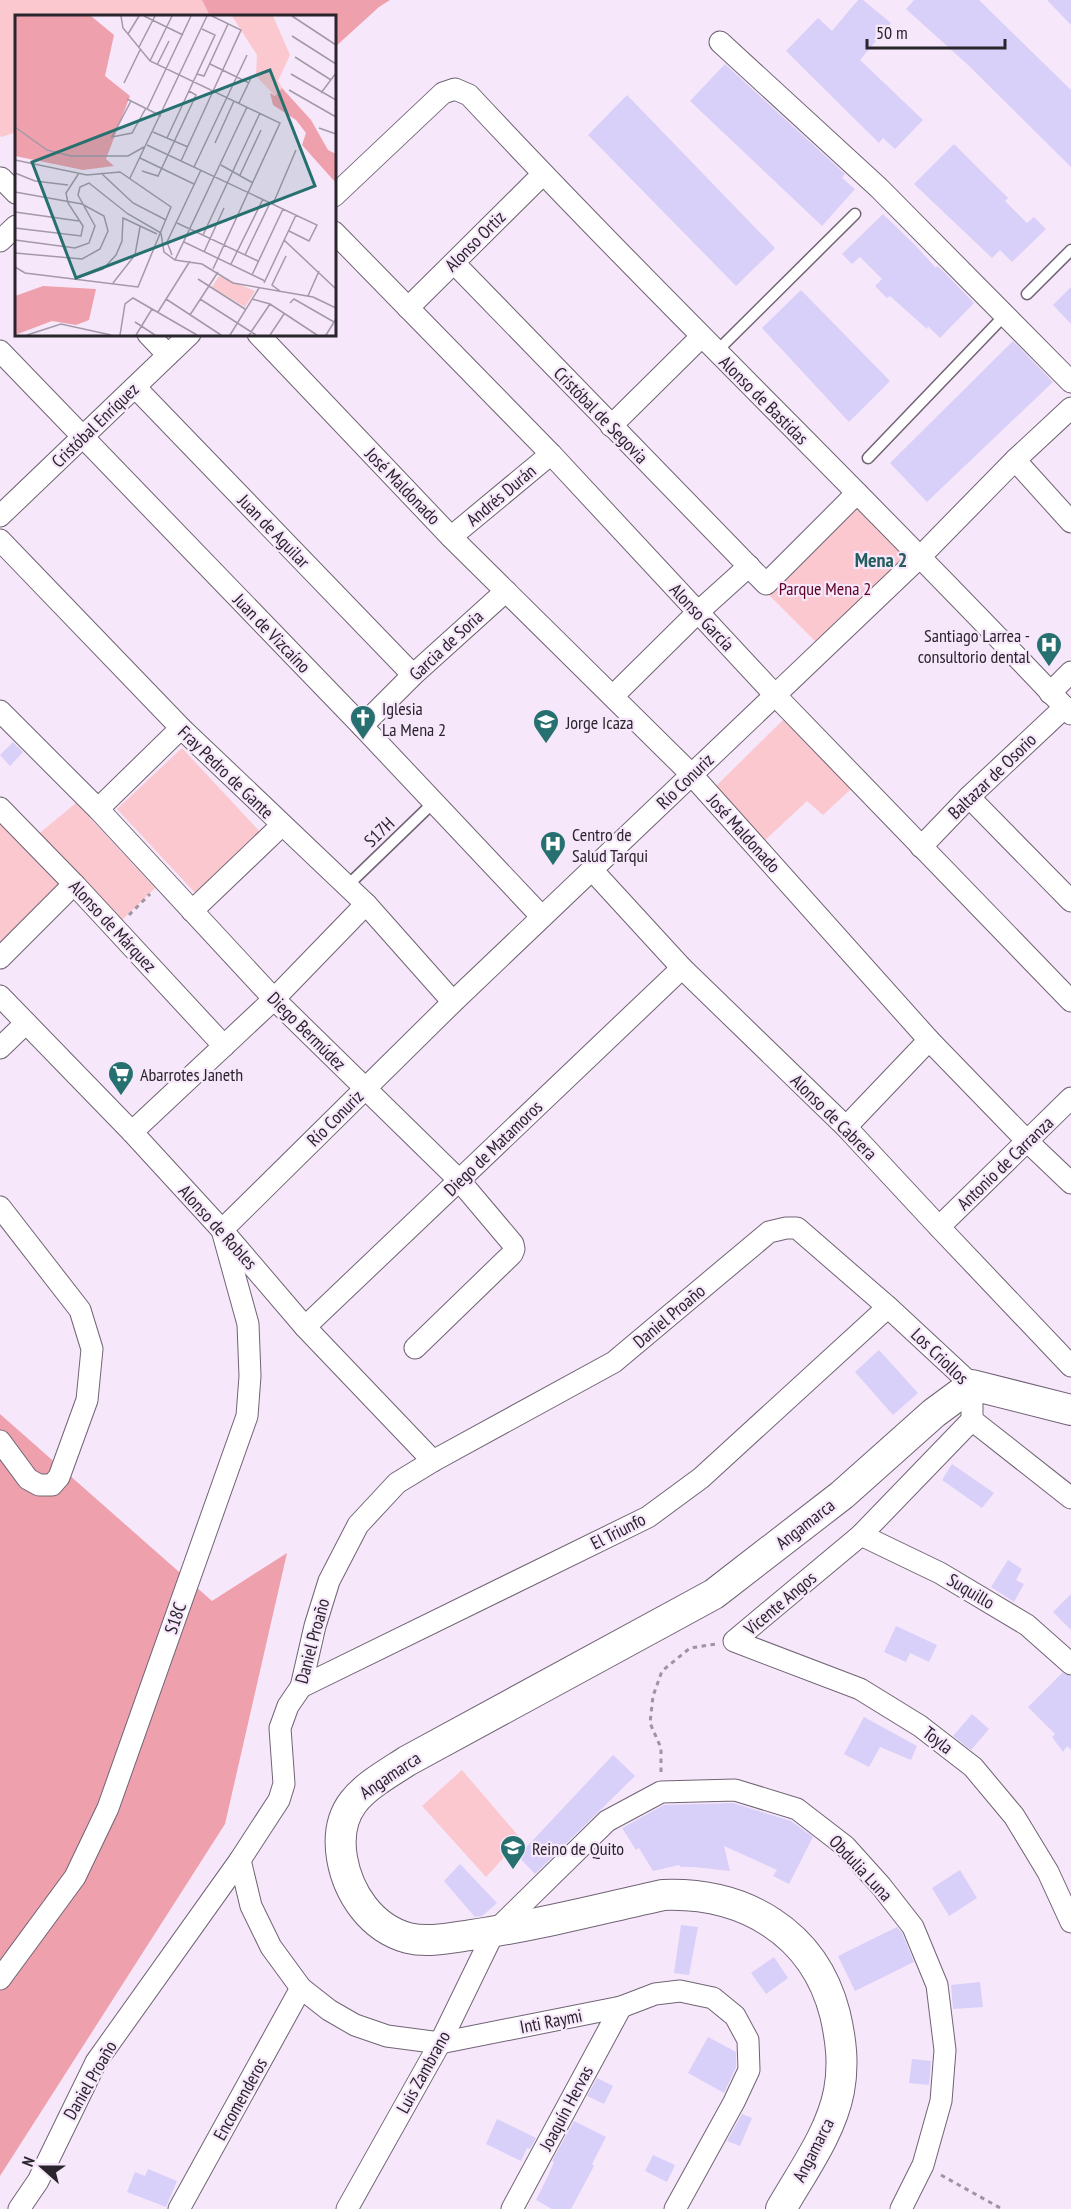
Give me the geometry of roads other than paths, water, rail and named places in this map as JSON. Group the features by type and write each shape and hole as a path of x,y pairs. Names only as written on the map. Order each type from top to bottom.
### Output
{"street":[{"path":"720,42 879,189 1071,382"},
{"name":"Alonso de Bastidas","path":"336,194 443,93 455,89 469,95 701,337 920,557 1062,705"},
{"name":"Alonso Ortiz","path":"408,308 543,174"},
{"path":"1,178 15,192"},
{"path":"0,241 15,227"},
{"name":"Alonso García","path":"336,234 551,454 774,695 1071,1001"},
{"name":"Cristóbal de Segovia","path":"454,262 766,584 857,493"},
{"path":"150,336 168,356"},
{"name":"Cristóbal Enríquez","path":"0,516 188,336"},
{"name":"José Maldonado","path":"260,336 451,537 691,774 929,1040 1071,1184"},
{"path":"611,426 701,337"},
{"name":"Juan de Vizcaíno","path":"0,351 362,726 542,917"},
{"name":"Juan de Aguilar","path":"135,387 413,675"},
{"name":"Río Conuriz","path":"222,1230 453,1002 920,557 1015,460 1069,414"},
{"name":"Andrés Durán","path":"451,537 551,454"},
{"path":"1015,460 1071,522"},
{"name":"Fray Pedro de Gante","path":"0,540 181,728 366,904 453,1002"},
{"path":"613,696 698,612 749,566"},
{"name":"Garcia de Soria","path":"362,726 413,675 506,591"},
{"name":"Baltazar de Osorio","path":"921,847 1062,705 1071,672"},
{"name":"Diego Bermúdez","path":"0,711 98,809 274,999 459,1180 505,1233 514,1249 512,1254 415,1348"},
{"path":"98,809 181,728"},
{"path":"969,797 1071,901"},
{"name":"Alonso de Márquez","path":"0,808 224,1046"},
{"path":"192,911 282,825"},
{"name":"Alonso de Cabrera","path":"593,871 682,968 846,1127 1071,1366"},
{"path":"0,958 74,885"},
{"path":"132,1132 274,999 366,904"},
{"name":"Diego de Matamoros","path":"305,1327 682,968"},
{"name":"Alonso de Robles","path":"0,996 132,1132 222,1230 305,1327 433,1461"},
{"path":"0,1048 26,1023"},
{"path":"846,1127 929,1040"},
{"name":"Antonio de Carranza","path":"939,1227 1071,1098"},
{"path":"0,1207 80,1310 92,1349 87,1400 59,1477 52,1485 39,1485 28,1479 0,1441"},
{"name":"Los Criollos","path":"786,1228 797,1228 888,1306 972,1385 972,1420"},
{"name":"Daniel Proaño","path":"19,2209 38,2181 96,2062 240,1860 279,1800 284,1784 280,1728 288,1706 301,1687 315,1626 329,1581 358,1525 397,1483 614,1362 769,1232 786,1228"},
{"name":"S18C","path":"0,1979 75,1877 108,1808 247,1416 250,1376 248,1324 222,1230"},
{"name":"El Triunfo","path":"301,1687 648,1517 701,1478 888,1306"},
{"path":"972,1385 1071,1410"},
{"name":"Angamarca","path":"781,2209 828,2124 839,2092 842,2068 841,2040 830,1994 812,1963 792,1939 765,1918 738,1905 710,1897 687,1894 663,1895 494,1932 437,1940 415,1939 394,1933 369,1915 354,1894 345,1875 341,1855 341,1828 345,1814 355,1799 364,1790 407,1761 714,1594 842,1495 934,1413 972,1385"},
{"path":"972,1420 1071,1498"},
{"name":"Vicente Angos","path":"734,1641 861,1534 972,1420"},
{"name":"Suquillo","path":"861,1534 940,1573 1027,1625 1071,1664"},
{"name":"Toyla","path":"734,1641 860,1689 920,1726 973,1767 1014,1816 1048,1872 1071,1922"},
{"name":"Obdulia Luna","path":"494,1932 607,1821 662,1792 735,1790 797,1809 845,1846 881,1886 913,1927 937,1984 945,2050 942,2101 923,2165 901,2209"},
{"name":"Inti Raymi","path":"240,1860 251,1906 271,1947 301,1988 329,2010 355,2025 387,2036 440,2043 621,2007 655,1994 680,1990 713,1998 735,2016 748,2040 749,2070 675,2209"},
{"name":"Luis Zambrano","path":"347,2209 440,2043 494,1932"},
{"name":"Encomenderos","path":"179,2209 301,1988"},
{"name":"Joaquín Hervas","path":"512,2209 621,2007"}],"lane":[{"path":"716,352 855,214"},
{"path":"1027,294 1071,250"},
{"path":"868,458 1005,315"},
{"name":"S17H","path":"347,886 434,802"}],"place":[{"name":"Santiago Larrea - consultorio dental","path":"1049,668"},
{"name":"Iglesia La Mena 2","path":"363,741"},
{"name":"Jorge Icaza","path":"546,745"},
{"name":"Centro de Salud Tarqui","path":"553,867"},
{"name":"Abarrotes Janeth","path":"121,1097"},
{"name":"Reino de Quito","path":"513,1871"}],"district":[{"name":"Mena 2","path":"881,560"}],"park label":[{"name":"Parque Mena 2","path":"825,588"}]}
